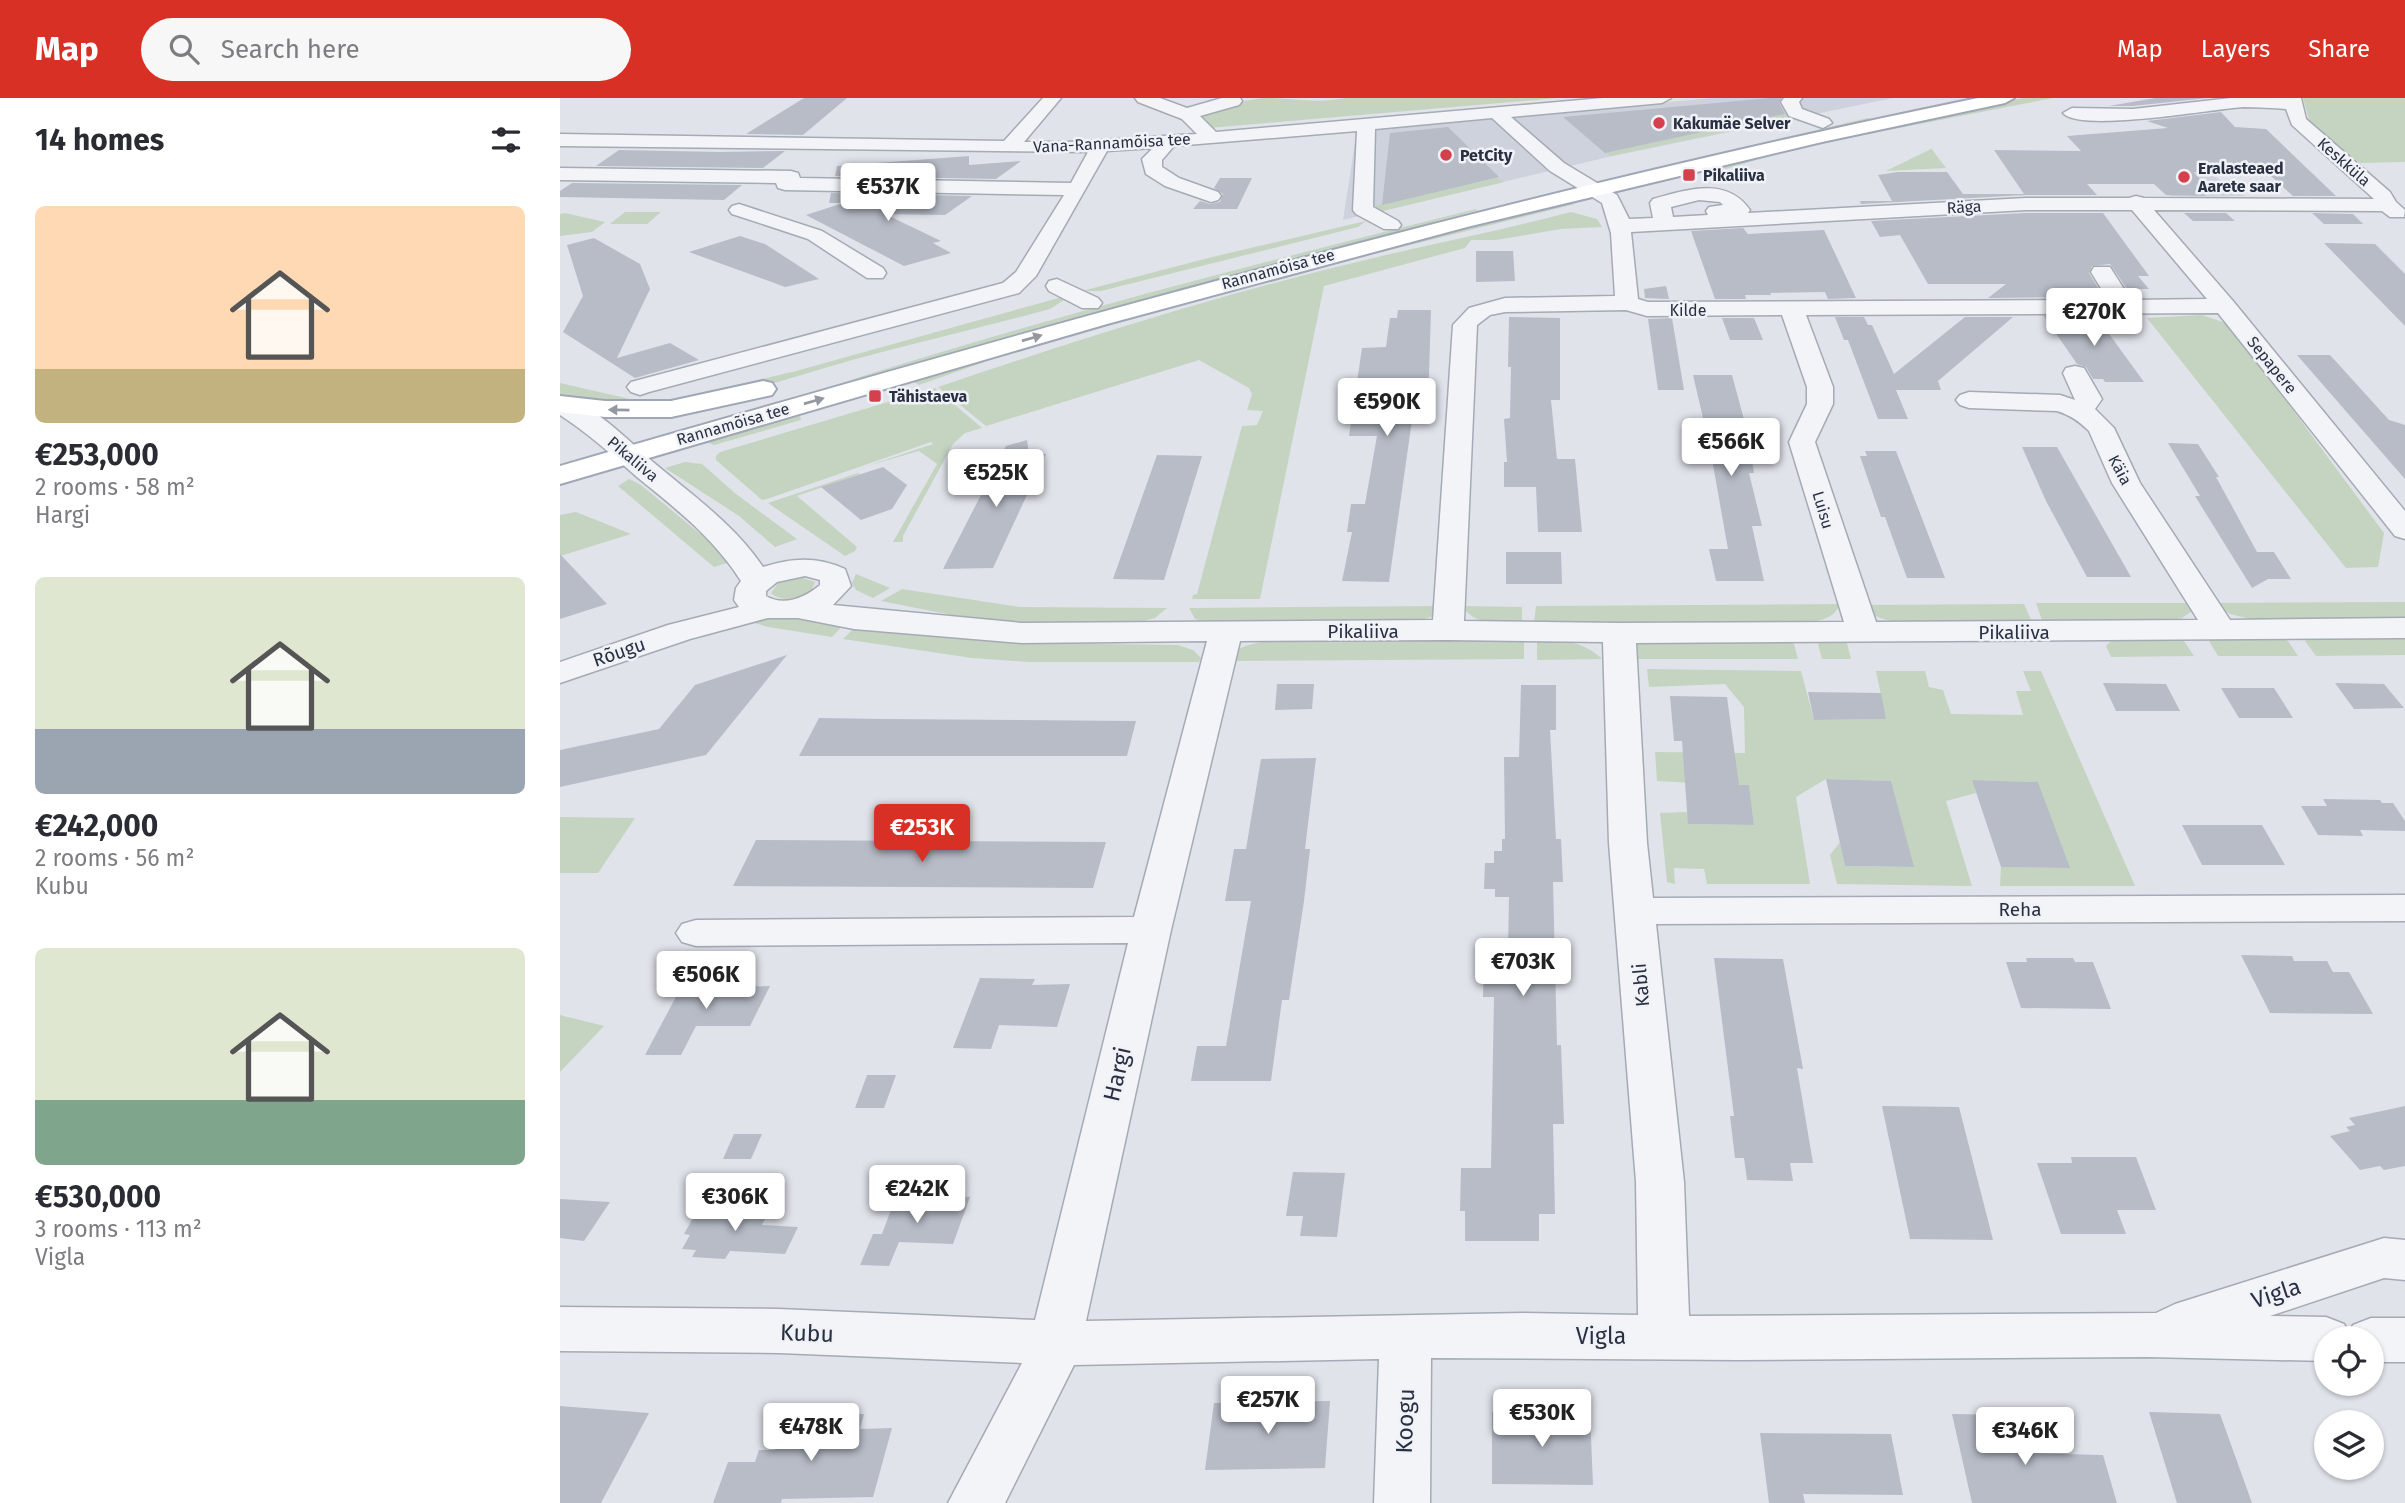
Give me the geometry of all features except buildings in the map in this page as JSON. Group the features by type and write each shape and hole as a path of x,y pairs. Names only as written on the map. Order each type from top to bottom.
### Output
{"main road":[{"name":"Rannamõisa tee","path":"560,454 619,447 1584,185 1823,123 1946,98"},
{"name":"Rannamõisa tee","path":"560,475 619,447 806,383 1090,303 1391,225 2006,98"},
{"path":"560,404 605,410 671,409 776,385 806,383"}],"street":[{"path":"1009,147 1052,98"},
{"path":"1144,98 1188,115 1212,138"},
{"path":"1188,115 1232,99 1253,98"},
{"name":"Vana-Rannamõisa tee","path":"560,140 1100,146 1662,98"},
{"path":"1793,98 1790,102 1795,112 1823,123"},
{"path":"2072,113 2105,116 2208,108 2234,103 2292,101"},
{"name":"Keskküla","path":"2292,101 2298,121 2392,202 2405,219"},
{"path":"1496,113 1584,185 1615,205 1627,303"},
{"path":"1366,124 1363,210 1391,225"},
{"path":"1164,142 1165,146 1152,159 1153,170 1171,182 1211,196"},
{"path":"829,144 764,199 739,210 816,235 875,273"},
{"path":"640,387 1011,288 1025,276 1095,159 1100,146"},
{"path":"560,174 1076,189"},
{"name":"Sepapere","path":"2136,202 2225,306 2405,530"},
{"name":"Räga","path":"1619,226 1663,218 2026,204 2392,202"},
{"path":"2102,272 2124,307"},
{"path":"1057,286 1090,303"},
{"name":"Kilde","path":"1448,630 1465,325 1469,317 1486,308 1505,305 1627,303 1647,309 1792,310 2225,306"},
{"name":"Luisu","path":"1792,310 1819,387 1820,404 1802,442 1863,631"},
{"path":"1969,400 2039,401 2080,410 2089,399 2075,373"},
{"name":"Pikaliiva","path":"560,404 585,418 704,518 744,560 767,598 854,620 1022,633 1448,630 1619,634 2405,628"},
{"name":"Käia","path":"2080,410 2101,428 2126,483 2220,629"},
{"name":"Pikaliiva","path":"704,518 805,567 829,572 834,575 836,586 871,604 951,626"},
{"path":"805,567 778,572 767,598 822,600 836,586"},
{"name":"Rõugu","path":"560,673 767,598"},
{"name":"Hargi","path":"976,1503 1045,1374 1055,1343 1151,930 1168,812 1226,632"},
{"name":"Kabli","path":"1619,634 1628,843 1660,1182 1664,1336"},
{"name":"Reha","path":"1634,911 2405,908"},
{"path":"696,933 1151,930"},
{"name":"Vigla","path":"2148,1335 2385,1258 2405,1260"},
{"name":"Kubu","path":"560,1329 779,1331 1055,1343"},
{"name":"Vigla","path":"1055,1343 1523,1335 2148,1335 2314,1339"},
{"name":"Koogu","path":"1402,1503 1406,1395 1404,1339"},
{"path":"2384,1340 2405,1340"}],"shaded area":[{"path":"1713,98 1893,98 1608,157 1343,220 1357,130"},
{"name":"Eralasteaed Aarete saar","path":"2181,155 2245,196 2170,196 2136,157"}],"green space":[{"path":"1263,98 1314,101 1345,98 1558,98 1209,128 1198,119 1197,112 1213,106"},
{"path":"2023,98 2053,98 1796,148 1726,169 1721,167 1745,158"},
{"path":"2303,98 2405,98 2405,162 2360,163 2309,120"},
{"path":"1784,114 1794,117 1611,156 1605,153"},
{"path":"1868,118 1871,119 1723,152"},
{"path":"1931,149 1946,168 1886,171"},
{"path":"1496,178 1504,182 1379,212 1372,209 1373,206"},
{"path":"1570,201 1575,204 1253,284 993,359 919,385 914,382 960,364 1281,273"},
{"path":"1478,210 822,392 819,390 1064,316"},
{"path":"625,212 661,212 647,224 610,224"},
{"path":"1571,212 1597,219 1602,227 1561,229 1496,240 1471,240 1465,248 1324,286 1260,599 1192,599 1193,595 1197,594 1242,426 1257,425 1263,411 1247,410 1252,394 1249,388 1199,360 986,426 938,387 1105,332 1273,283"},
{"path":"560,214 605,222 592,232 560,236"},
{"path":"1366,221 1358,227 1101,291 1082,291 1212,257"},
{"path":"1062,297 1064,300 1050,309 759,387 712,398 664,402 796,371"},
{"path":"2202,315 2229,324 2384,533 2378,567 2346,568 2147,318"},
{"path":"560,383 643,402 608,405 560,395"},
{"path":"935,388 982,428 965,433 953,444 903,536 903,542 893,542 937,464 919,451 867,466 933,444 931,442 762,500 716,460 720,452"},
{"path":"800,416 801,420 714,445 701,440"},
{"path":"685,462 702,464 736,494 797,539 775,547 739,516 665,468"},
{"path":"860,474 797,496 857,547 845,556 768,503"},
{"path":"629,479 641,485 733,561 714,567 618,486"},
{"path":"576,512 631,534 560,556 560,515"},
{"path":"856,574 890,588 873,598 856,590 852,583"},
{"path":"800,577 815,582 811,592 791,599 780,598 771,593 779,582"},
{"path":"902,589 1019,607 1167,608 1155,618 1129,625 1040,625 962,617 881,601"},
{"path":"2405,602 2405,620 2254,620 2230,614 2214,603"},
{"path":"2036,603 2191,603 2192,611 2182,618 2166,621 2043,623"},
{"path":"1840,604 1831,616 1807,623 1534,624 1536,606"},
{"path":"2024,604 2032,622 1904,623 1874,616 1859,605"},
{"path":"1442,606 1433,616 1411,624 1215,625 1195,619 1189,608"},
{"path":"1461,606 1522,607 1522,625 1481,621"},
{"path":"763,616 845,623 832,637 768,627 745,620"},
{"path":"858,624 951,638 1019,643 1178,645 1193,650 1201,658 1199,662 1029,662 972,658 843,639"},
{"path":"2405,635 2405,655 2316,656 2305,641 2312,636"},
{"path":"2276,636 2288,641 2298,656 2218,656 2209,641 2219,637"},
{"path":"2115,637 2174,637 2184,641 2194,656 2111,657 2106,646"},
{"path":"1782,639 1794,644 1798,659 1625,659 1630,648 1638,643 1660,640"},
{"path":"1838,639 1847,643 1851,659 1822,659 1818,644 1823,640"},
{"path":"1524,640 1524,659 1225,661 1241,648 1262,642"},
{"path":"1537,640 1580,645 1602,659 1537,660"},
{"path":"1647,669 1801,671 1814,720 1886,719 1876,671 1925,671 1929,687 1943,690 1951,714 2023,715 2016,691 2031,691 2023,671 2041,671 2135,886 2000,886 2001,867 2069,868 2038,782 1973,780 1976,793 1946,801 1972,886 1837,884 1830,855 1840,842 1845,866 1913,867 1891,781 1826,779 1796,797 1810,884 1707,884 1704,869 1674,868 1675,884 1667,882 1660,813 1687,812 1689,824 1754,825 1749,786 1657,781 1655,752 1745,753 1744,707 1725,684 1649,687"},
{"path":"560,817 635,818 598,873 560,873"},
{"path":"560,1015 604,1026 560,1072"}],"place":[{"name":"Kakumäe Selver","path":"1659,123"},
{"name":"PetCity","path":"1446,155"},
{"name":"Pikaliiva","path":"1689,175"},
{"name":"Eralasteaed Aarete saar","path":"2184,177"},
{"name":"Tähistaeva","path":"875,396"}]}
